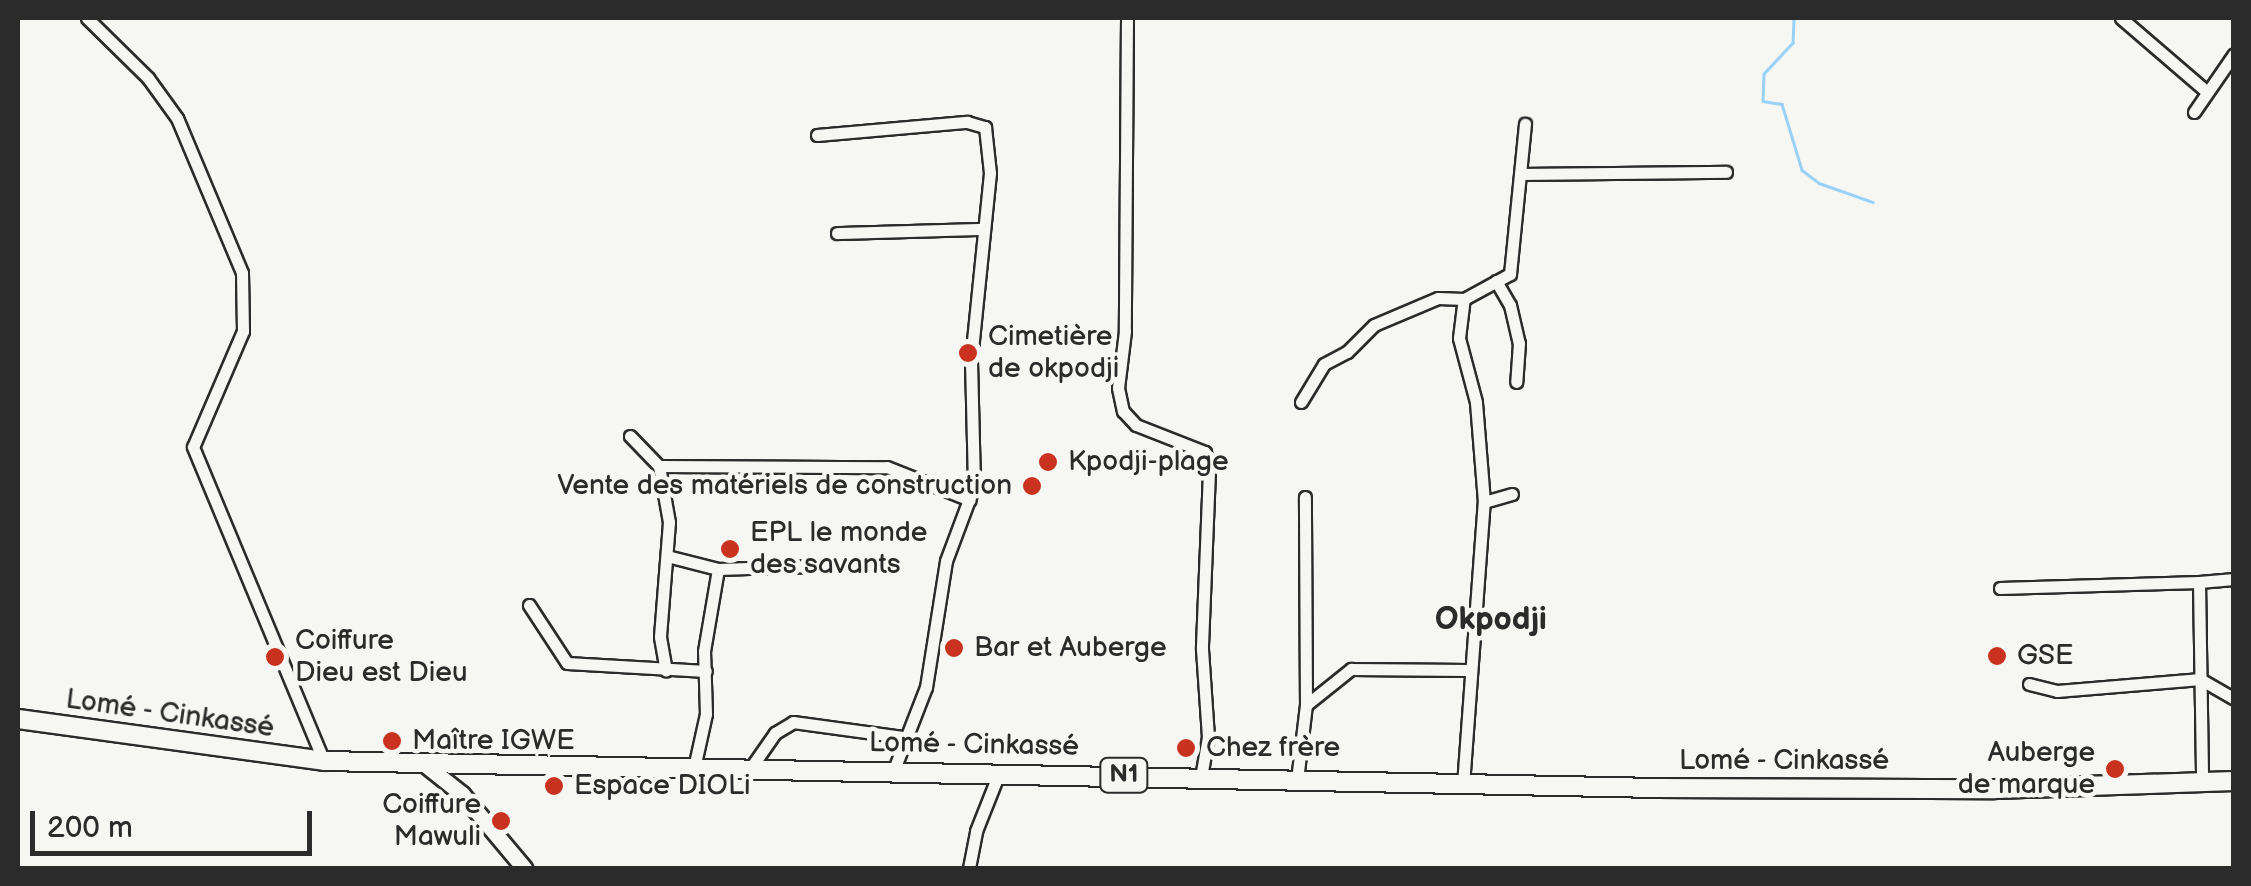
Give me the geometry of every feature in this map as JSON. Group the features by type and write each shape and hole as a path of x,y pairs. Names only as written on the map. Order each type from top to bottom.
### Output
{"highway":[{"name":"Lomé - Cinkassé","path":"18,718 324,761 1463,785 1938,789 2234,781"}],"main road":[{"path":"423,762 462,794 524,868"}],"street":[{"path":"88,18 148,78 177,118 242,274 243,331 193,448 324,761"},
{"path":"1127,18 1124,330 1118,388 1123,411 1136,425 1205,452 1209,471 1202,777"},
{"path":"2121,18 2206,91"},
{"path":"2194,112 2234,54"},
{"path":"817,135 967,122 985,127 990,173 981,228 970,500 946,561 934,658 910,738 893,772"},
{"path":"1301,402 1324,364 1374,325 1438,298 1464,299 1510,274 1525,174 1525,124"},
{"path":"1525,174 1726,172"},
{"path":"837,234 981,228"},
{"path":"1496,281 1510,305 1518,339 1516,382"},
{"path":"1463,785 1468,670 1484,502 1476,402 1459,338 1464,299"},
{"path":"630,436 659,466 669,522 660,638 666,670"},
{"path":"659,466 886,467 970,500"},
{"path":"1484,502 1512,494"},
{"path":"1297,780 1306,705 1305,497"},
{"path":"667,556 718,568 842,565"},
{"path":"694,768 706,714 706,671 718,568"},
{"path":"2000,588 2234,579"},
{"path":"2199,582 2202,782"},
{"path":"529,605 566,663 706,671"},
{"path":"1306,705 1352,669 1468,670"},
{"path":"2028,684 2056,692 2200,679 2234,699"},
{"path":"750,769 774,734 792,722 910,738"},
{"path":"970,868 976,831 999,773"}],"waterway":[{"path":"1794,18 1793,43 1764,74 1763,101 1782,104 1802,170 1819,183 1873,202"}],"place":[{"name":"Cimetière de okpodji","path":"968,353"},
{"name":"Kpodji-plage","path":"1048,462"},
{"name":"Vente des matériels de construction","path":"1032,486"},
{"name":"EPL le monde des savants","path":"730,549"},
{"name":"Bar et Auberge","path":"954,648"},
{"name":"GSE","path":"1997,656"},
{"name":"Coiffure Dieu est Dieu","path":"275,657"},
{"name":"Maître IGWE","path":"392,741"},
{"name":"Chez frère","path":"1186,748"},
{"name":"Auberge de marque","path":"2115,769"},
{"name":"Espace DIOLi","path":"554,786"},
{"name":"Coiffure Mawuli","path":"501,821"}],"district":[{"name":"Okpodji","path":"1491,620"}]}
